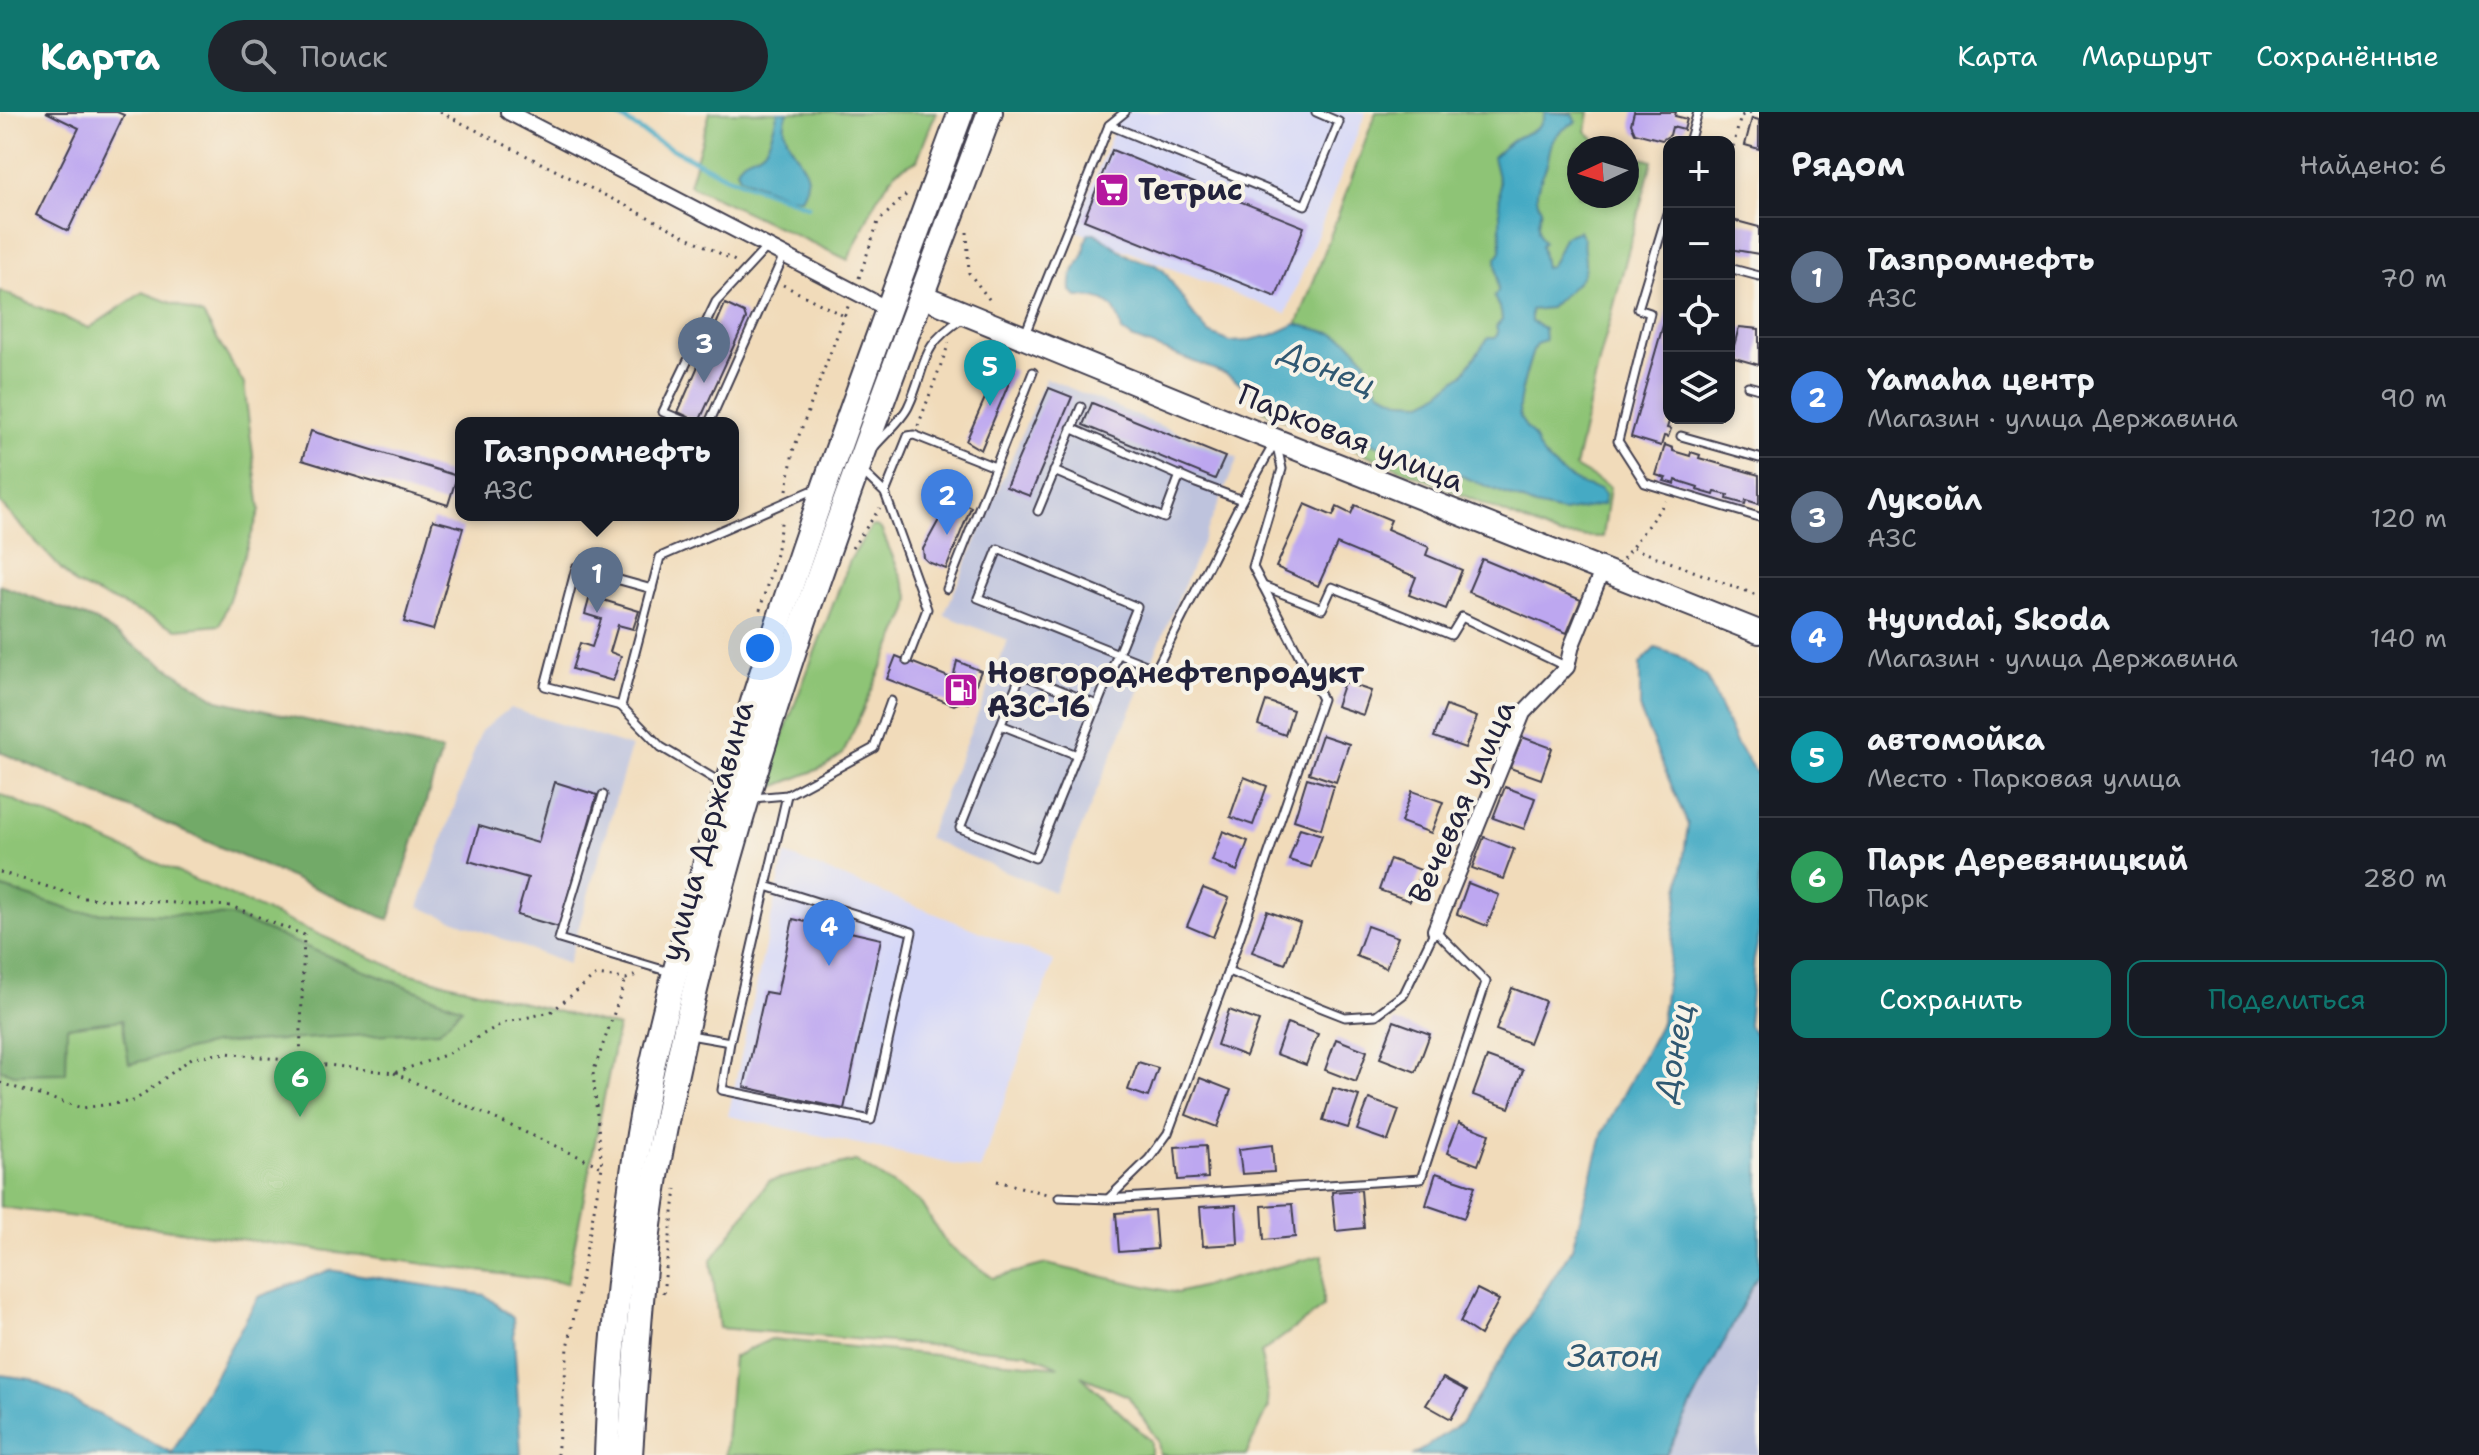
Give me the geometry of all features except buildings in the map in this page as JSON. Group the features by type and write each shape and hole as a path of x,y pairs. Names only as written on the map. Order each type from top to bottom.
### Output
{"main road":[{"name":"улица Державина","path":"630,1455 652,1202 684,1034 776,624 961,112"},
{"name":"улица Державина","path":"607,1455 622,1253 666,970 800,631 990,112"}],"street":[{"path":"508,112 888,309"},
{"name":"Парковая улица","path":"922,296 1759,632"},
{"path":"824,486 850,495"},
{"name":"Вечевая улица","path":"1435,930 1523,713 1567,667 1572,645 1608,573"}],"lane":[{"path":"1024,337 1109,125 1125,112"},
{"path":"1109,125 1305,205 1339,122 1316,112"},
{"path":"1691,136 1698,112"},
{"path":"1669,208 1638,309 1650,313 1618,441 1645,483 1759,517"},
{"path":"675,417 663,412 716,302 767,247"},
{"path":"1657,247 1663,249"},
{"path":"712,417 784,255"},
{"path":"1735,270 1759,276"},
{"path":"907,661 927,609 886,496 861,464 907,409 930,346 942,332 977,318"},
{"path":"947,589 1033,372"},
{"path":"1748,386 1759,389"},
{"path":"1038,511 1081,407"},
{"path":"1071,428 1242,500"},
{"path":"886,496 908,436 914,435 995,467"},
{"path":"1681,436 1759,458"},
{"path":"1097,705 1021,674 960,828 1035,858 1097,705 1118,654 1137,607 998,549 978,598 1118,654 1156,669 1276,440"},
{"path":"1108,1199 1149,1159 1168,1133 1322,699 1253,567 1282,469 1276,440"},
{"path":"1054,471 1164,518 1180,475"},
{"path":"621,706 660,557 824,486"},
{"path":"652,589 576,568 545,686 621,706 661,747 737,792 787,795 874,748 891,701"},
{"path":"1263,586 1322,609 1332,587 1451,635 1462,617 1567,667"},
{"path":"1001,725 1077,755"},
{"path":"603,795 559,939 666,970"},
{"path":"766,886 912,932 871,1120 722,1090 730,1042 766,886 787,795"},
{"path":"1059,1197 1108,1199 1421,1179 1486,982 1435,930 1404,994 1376,1015 1345,1017 1228,971"},
{"path":"684,1034 730,1042"}],"path":[{"path":"440,112 747,267"},
{"path":"1735,139 1741,116 1751,112"},
{"path":"966,219 969,273 992,303 977,318"},
{"path":"773,280 844,316"},
{"path":"914,435 950,340"},
{"path":"1608,573 1633,548 1673,491"},
{"path":"850,550 886,496"},
{"path":"1633,548 1759,596"},
{"path":"0,872 84,898 231,906 304,935 300,1061"},
{"path":"394,1073 448,1054 503,1023 551,1012 596,975 626,979 666,970"},
{"path":"557,1455 568,1348 602,1167 593,1073 626,979"},
{"path":"0,1083 82,1108 134,1101 193,1057 227,1053 394,1073 602,1167"},
{"path":"997,1181 1059,1197"},
{"path":"663,1293 676,1185"}],"shaded area":[{"path":"1121,112 1366,112 1286,314 1074,230"},
{"path":"1046,378 1238,458 1054,892 927,838 1008,640 944,615"},
{"path":"510,708 631,747 568,964 419,907 481,731"},
{"path":"785,854 1054,961 980,1170 728,1116"},
{"path":"1759,1274 1759,1455 1666,1455"}],"green space":[{"path":"710,112 936,112 917,160 896,171 876,200 848,260 689,185"},
{"path":"970,112 982,112 843,484 833,480"},
{"path":"1376,112 1589,112 1586,131 1591,136 1567,136 1567,208 1639,208 1639,157 1652,161 1575,467 1610,487 1603,537 1559,536 1263,411"},
{"path":"0,291 89,328 143,292 203,315 244,384 260,510 220,625 177,629 75,584 0,503"},
{"path":"871,527 881,529 910,598 908,610 843,754 824,767 766,790 765,782 850,560"},
{"path":"0,585 96,621 218,700 442,751 389,920 0,752"},
{"path":"0,794 404,972 618,1027 567,1283 0,1207"},
{"path":"0,887 77,912 231,916 462,1008 439,1031 213,1044 129,1064 122,1020 67,1027 66,1073 14,1074 0,1069"},
{"path":"856,1161 920,1202 947,1245 993,1278 1046,1264 1177,1293 1323,1255 1323,1307 1261,1353 1269,1407 1246,1455 1160,1455 1158,1441 1128,1396 1081,1376 1151,1441 1151,1455 725,1455 733,1357 771,1339 1059,1367 1027,1353 719,1328 711,1261 769,1181"}],"water":[{"path":"778,112 788,112 786,135 806,174 801,198 788,197 740,177 737,170 742,161 766,146"},
{"path":"1545,112 1572,114 1576,122 1559,132 1553,141 1538,188 1537,198 1541,209 1538,231 1544,242 1541,245 1545,267 1553,262 1565,236 1579,231 1584,239 1585,266 1576,284 1550,308 1531,310 1531,322 1544,328 1545,341 1536,344 1534,349 1519,414 1550,463 1574,481 1600,489 1605,495 1603,505 1563,512 1535,506 1375,444 1348,433 1330,421 1241,384 1226,374 1132,338 1122,331 1117,314 1108,304 1095,298 1077,297 1071,291 1071,278 1082,259 1087,236 1095,233 1130,257 1164,271 1209,333 1230,342 1245,341 1272,335 1296,324 1335,334 1349,341 1365,359 1379,391 1402,401 1423,402 1463,374 1488,338 1495,338 1498,333 1496,327 1502,320 1494,297 1498,291 1496,258 1501,251 1499,182 1493,157 1513,140 1536,129"},
{"name":"Затон","path":"1655,648 1677,655 1707,677 1736,743 1759,777 1759,936 1748,1026 1759,1038 1759,1273 1666,1455 1414,1455 1462,1422 1572,1248 1603,1132 1661,1023 1688,825 1640,711 1640,664"},
{"path":"330,1270 485,1295 513,1318 521,1455 0,1455 0,1375 31,1379 172,1453 258,1297"}],"waterway":[{"name":"Донец","path":"613,112 653,139 725,176 808,206"}],"place":[{"name":"Тетрис","path":"1112,190"},
{"name":"Лукойл","path":"704,383"},
{"name":"автомойка","path":"990,406"},
{"name":"Yamaha центр","path":"947,535"},
{"name":"Газпромнефть","path":"597,613"},
{"name":"Новгороднефтепродукт АЗС-16","path":"961,690"},
{"name":"Hyundai, Skoda","path":"829,966"},
{"name":"Парк Деревяницкий","path":"300,1117"}]}
